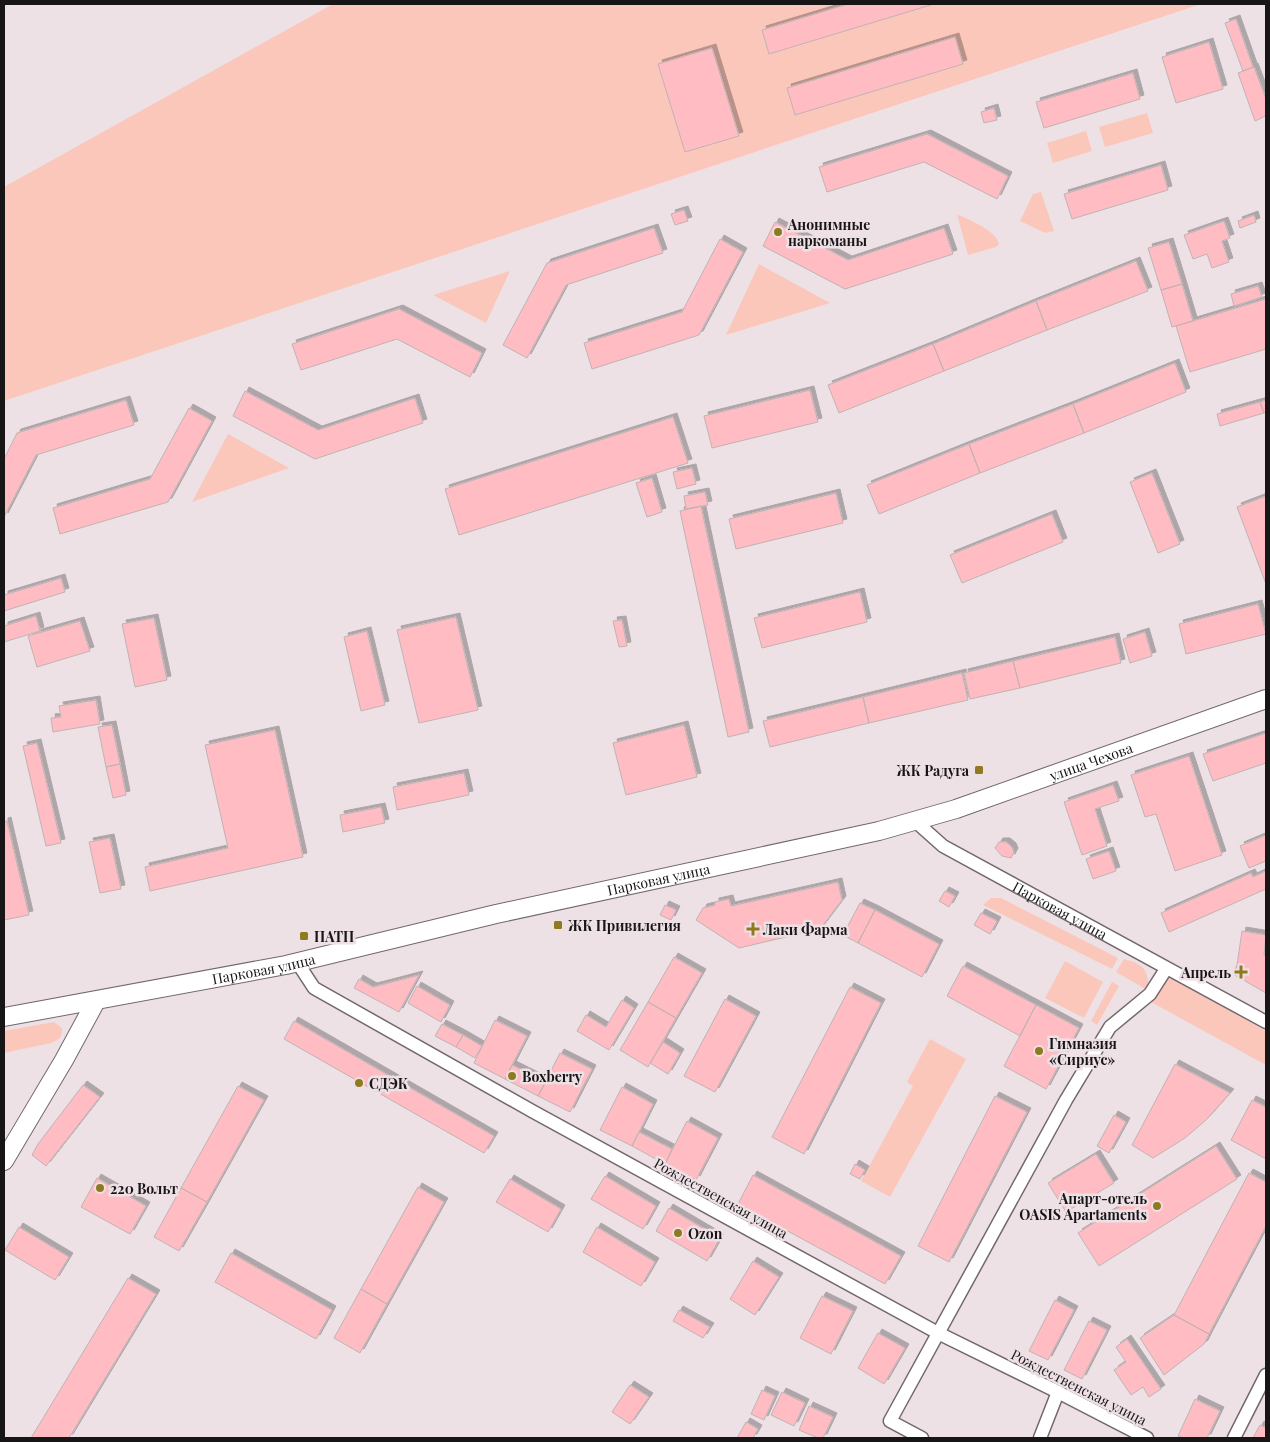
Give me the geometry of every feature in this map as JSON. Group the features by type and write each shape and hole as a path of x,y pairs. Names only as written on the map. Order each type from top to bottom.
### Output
{"main road":[{"name":"улица Чехова","path":"915,821 975,802 1266,699"},
{"name":"Парковая улица","path":"4,1017 297,962 496,914 915,821"},
{"path":"4,1160 64,1060 96,1001"}],"street":[{"name":"Парковая улица","path":"915,821 943,846 1266,1022"},
{"name":"Рождественская улица","path":"297,962 314,988 532,1111 938,1333 1147,1438"},
{"path":"922,1438 890,1421 1066,1100 1110,1027 1150,994 1166,969"},
{"path":"1234,1438 1266,1374"},
{"path":"1040,1438 1058,1392"}],"shaded area":[{"path":"333,4 1201,4 4,401 4,187"},
{"path":"1147,113 1153,133 1105,147 1099,127"},
{"path":"1086,131 1092,151 1053,163 1047,143"},
{"path":"1041,192 1054,231 1045,233 1020,221 1033,194"},
{"path":"957,214 988,230 997,239 999,244 996,247 968,255"},
{"path":"759,264 830,303 726,335"},
{"path":"510,271 486,323 433,295"},
{"path":"228,434 289,468 192,502"},
{"path":"991,898 1001,898 1118,958 1112,969 983,905"},
{"path":"1124,959 1136,963 1144,969 1148,978 1147,990 1116,972"},
{"path":"1065,961 1103,982 1084,1018 1045,998"},
{"path":"1167,976 1266,1031 1266,1065 1151,1002"},
{"path":"1112,982 1119,986 1097,1025 1091,1021"},
{"path":"54,1022 62,1028 61,1036 56,1041 4,1053 4,1031"},
{"path":"930,1039 966,1059 890,1197 861,1181 913,1086 907,1082"}],"building":[{"path":"848,4 934,4 769,54 762,30"},
{"path":"1236,19 1253,67 1243,71 1225,23"},
{"path":"955,37 963,64 795,115 787,88"},
{"path":"1209,42 1223,89 1176,103 1162,57"},
{"path":"712,48 739,136 685,152 658,64"},
{"path":"1254,67 1266,99 1266,116 1255,121 1238,73"},
{"path":"1133,73 1140,99 1044,128 1036,102"},
{"path":"994,108 997,120 984,123 981,112"},
{"path":"927,134 1008,176 997,199 924,162 827,192 819,167"},
{"path":"1161,165 1168,190 1072,219 1064,194"},
{"path":"684,210 688,221 675,225 671,214"},
{"path":"1254,215 1256,222 1240,228 1238,221"},
{"path":"1224,221 1230,238 1222,241 1229,262 1212,268 1207,254 1193,259 1184,235"},
{"path":"775,222 848,260 944,228 953,254 845,289 763,246"},
{"path":"654,228 663,253 566,285 527,358 503,345 547,263"},
{"path":"720,239 743,252 699,335 592,369 584,343 682,312"},
{"path":"1169,242 1182,284 1161,290 1148,248"},
{"path":"1136,261 1148,291 1047,330 1036,301"},
{"path":"1182,284 1193,321 1172,327 1161,290"},
{"path":"1258,286 1262,297 1234,306 1231,294"},
{"path":"1266,299 1266,349 1190,372 1176,326"},
{"path":"1036,301 1047,330 944,371 933,344"},
{"path":"399,309 482,353 470,377 397,339 301,370 292,344"},
{"path":"933,344 944,371 839,413 828,385"},
{"path":"1175,363 1186,392 1084,433 1073,404"},
{"path":"810,390 818,422 712,448 704,416"},
{"path":"245,391 318,430 415,398 423,423 315,459 233,416"},
{"path":"126,400 134,425 36,455 4,517 4,459 17,433"},
{"path":"1266,400 1266,412 1264,413 1260,402"},
{"path":"1260,402 1264,413 1220,426 1217,414"},
{"path":"1073,404 1084,433 980,473 969,444"},
{"path":"189,408 212,421 168,502 60,534 53,508 150,479"},
{"path":"673,417 688,463 459,535 445,489"},
{"path":"969,444 980,473 879,514 867,485"},
{"path":"692,468 696,484 677,489 673,472"},
{"path":"1152,473 1180,544 1158,553 1130,482"},
{"path":"652,478 662,512 647,517 636,483"},
{"path":"705,492 708,505 686,509 684,496"},
{"path":"836,493 843,523 736,549 729,519"},
{"path":"1266,496 1266,584 1237,507"},
{"path":"701,506 749,732 728,737 680,511"},
{"path":"1052,514 1063,542 962,583 950,555"},
{"path":"61,578 65,592 4,611 4,595"},
{"path":"860,592 867,622 762,648 754,618"},
{"path":"1258,604 1266,634 1186,654 1179,624"},
{"path":"36,616 40,631 4,642 4,626"},
{"path":"456,617 478,710 419,723 397,630"},
{"path":"154,618 167,680 135,687 122,624"},
{"path":"622,620 627,646 619,647 613,621"},
{"path":"80,621 90,651 37,667 28,636"},
{"path":"367,631 385,705 361,711 344,637"},
{"path":"1145,632 1152,656 1130,663 1123,639"},
{"path":"1115,637 1121,663 1020,688 1013,661"},
{"path":"1013,661 1020,688 970,699 964,673"},
{"path":"962,673 968,700 869,723 863,697"},
{"path":"863,697 869,723 770,747 763,721"},
{"path":"96,700 100,724 53,732 51,718 61,717 59,706"},
{"path":"112,725 120,764 106,767 98,727"},
{"path":"684,725 697,777 626,795 613,743"},
{"path":"275,730 303,857 150,891 145,867 228,848 205,745"},
{"path":"1266,733 1266,763 1213,781 1203,754"},
{"path":"37,743 61,843 46,846 23,746"},
{"path":"1189,756 1222,855 1175,871 1156,814 1145,817 1131,775"},
{"path":"120,764 126,795 113,798 106,767"},
{"path":"464,773 469,795 397,810 393,787"},
{"path":"1113,785 1119,801 1095,809 1107,846 1082,855 1064,802"},
{"path":"381,807 385,823 343,832 340,815"},
{"path":"7,821 29,915 4,920 4,822"},
{"path":"1266,835 1266,861 1249,868 1240,846"},
{"path":"110,838 121,889 100,893 89,842"},
{"path":"999,842 1006,842 1012,847 1014,852 1011,858 1002,856 995,848"},
{"path":"1109,851 1116,871 1093,879 1086,859"},
{"path":"1266,871 1266,889 1169,932 1161,913 1251,873 1253,877"},
{"path":"838,882 842,900 820,929 739,948 696,920 703,908 715,905 715,902 729,899 731,906"},
{"path":"945,891 955,896 949,907 939,901"},
{"path":"860,903 875,910 858,943 843,935"},
{"path":"665,905 676,910 671,920 660,915"},
{"path":"875,910 939,944 922,977 858,943"},
{"path":"981,913 997,921 990,934 974,925"},
{"path":"1242,931 1266,935 1264,955 1266,957 1266,993 1233,974 1237,965"},
{"path":"674,957 702,973 676,1018 648,1002"},
{"path":"963,966 1036,1005 1020,1036 947,996"},
{"path":"419,975 399,1012 354,988 359,979 373,987"},
{"path":"417,986 450,1005 441,1022 408,1003"},
{"path":"850,987 881,1003 804,1154 772,1137"},
{"path":"725,999 756,1016 715,1092 684,1076"},
{"path":"622,1000 634,1008 609,1050 577,1031 586,1015 606,1027"},
{"path":"648,1002 676,1018 648,1067 620,1050"},
{"name":"Гимназия «Сириус»","path":"1036,1005 1079,1028 1046,1089 1004,1066"},
{"path":"495,1020 527,1036 505,1079 474,1063"},
{"path":"294,1021 494,1136 484,1153 284,1039"},
{"path":"442,1024 463,1035 456,1047 435,1036"},
{"path":"463,1035 482,1046 475,1058 456,1047"},
{"path":"663,1042 680,1053 668,1074 650,1063"},
{"path":"560,1053 592,1069 570,1112 538,1096"},
{"path":"1175,1064 1230,1093 1206,1120 1185,1138 1153,1158 1132,1145"},
{"path":"512,1065 546,1082 538,1096 505,1079"},
{"path":"83,1085 100,1097 46,1166 32,1155 38,1144"},
{"path":"238,1086 264,1100 207,1202 181,1188"},
{"path":"622,1087 653,1104 632,1146 600,1130"},
{"path":"995,1096 1027,1112 949,1262 918,1246"},
{"path":"1252,1100 1266,1107 1266,1159 1231,1140"},
{"path":"1114,1115 1126,1122 1109,1153 1097,1146"},
{"path":"687,1121 718,1138 696,1180 665,1164"},
{"path":"639,1132 672,1149 665,1164 632,1146"},
{"name":"Апарт-отель OASIS Apartaments","path":"1216,1146 1237,1179 1099,1266 1078,1233"},
{"path":"1096,1154 1114,1183 1066,1212 1048,1183"},
{"path":"855,1164 865,1170 860,1179 850,1174"},
{"path":"1249,1173 1266,1182 1266,1226 1209,1334 1174,1315"},
{"path":"753,1175 901,1256 885,1284 738,1204"},
{"path":"605,1176 656,1206 643,1229 591,1199"},
{"path":"97,1178 146,1206 130,1234 81,1207"},
{"path":"510,1179 561,1209 548,1232 496,1202"},
{"path":"418,1187 444,1202 387,1304 361,1289"},
{"path":"181,1188 207,1202 179,1251 154,1237"},
{"path":"669,1208 720,1238 707,1261 656,1231"},
{"path":"19,1227 69,1257 55,1280 5,1250"},
{"path":"597,1227 655,1262 641,1286 583,1252"},
{"path":"231,1253 332,1310 316,1339 215,1282"},
{"path":"753,1261 779,1277 755,1315 730,1299"},
{"path":"128,1278 156,1294 69,1438 31,1438"},
{"path":"361,1289 387,1304 360,1353 334,1338"},
{"path":"822,1296 853,1311 831,1354 800,1338"},
{"path":"1055,1300 1074,1310 1048,1360 1029,1351"},
{"path":"679,1310 710,1327 703,1338 673,1321"},
{"path":"1174,1315 1209,1334 1204,1344 1164,1375 1140,1338"},
{"path":"1089,1321 1107,1330 1082,1379 1064,1370"},
{"path":"878,1333 905,1348 884,1384 858,1368"},
{"path":"1127,1339 1161,1389 1149,1397 1143,1387 1131,1395 1114,1370 1126,1362 1116,1347"},
{"path":"630,1385 649,1397 630,1424 612,1412"},
{"path":"762,1390 775,1396 764,1420 751,1414"},
{"path":"782,1392 805,1403 794,1426 771,1415"},
{"path":"1195,1399 1220,1411 1207,1438 1184,1438 1178,1436"},
{"path":"809,1406 833,1417 823,1438 818,1438 799,1430"},
{"path":"746,1422 758,1429 753,1438 737,1438"},
{"path":"1260,1425 1266,1428 1266,1438 1253,1438"}],"place":[{"name":"Анонимные наркоманы","path":"778,232"},
{"name":"ЖК Радуга","path":"979,770"},
{"name":"ЖК Привилегия","path":"558,925"},
{"name":"Лаки Фарма","path":"753,929"},
{"name":"ПАТП","path":"304,936"},
{"name":"Апрель","path":"1241,972"},
{"name":"Гимназия «Сириус»","path":"1039,1051"},
{"name":"Boxberry","path":"512,1076"},
{"name":"СДЭК","path":"359,1083"},
{"name":"220 Вольт","path":"100,1188"},
{"name":"Апарт-отель OASIS Apartaments","path":"1157,1206"},
{"name":"Ozon","path":"678,1233"}]}
